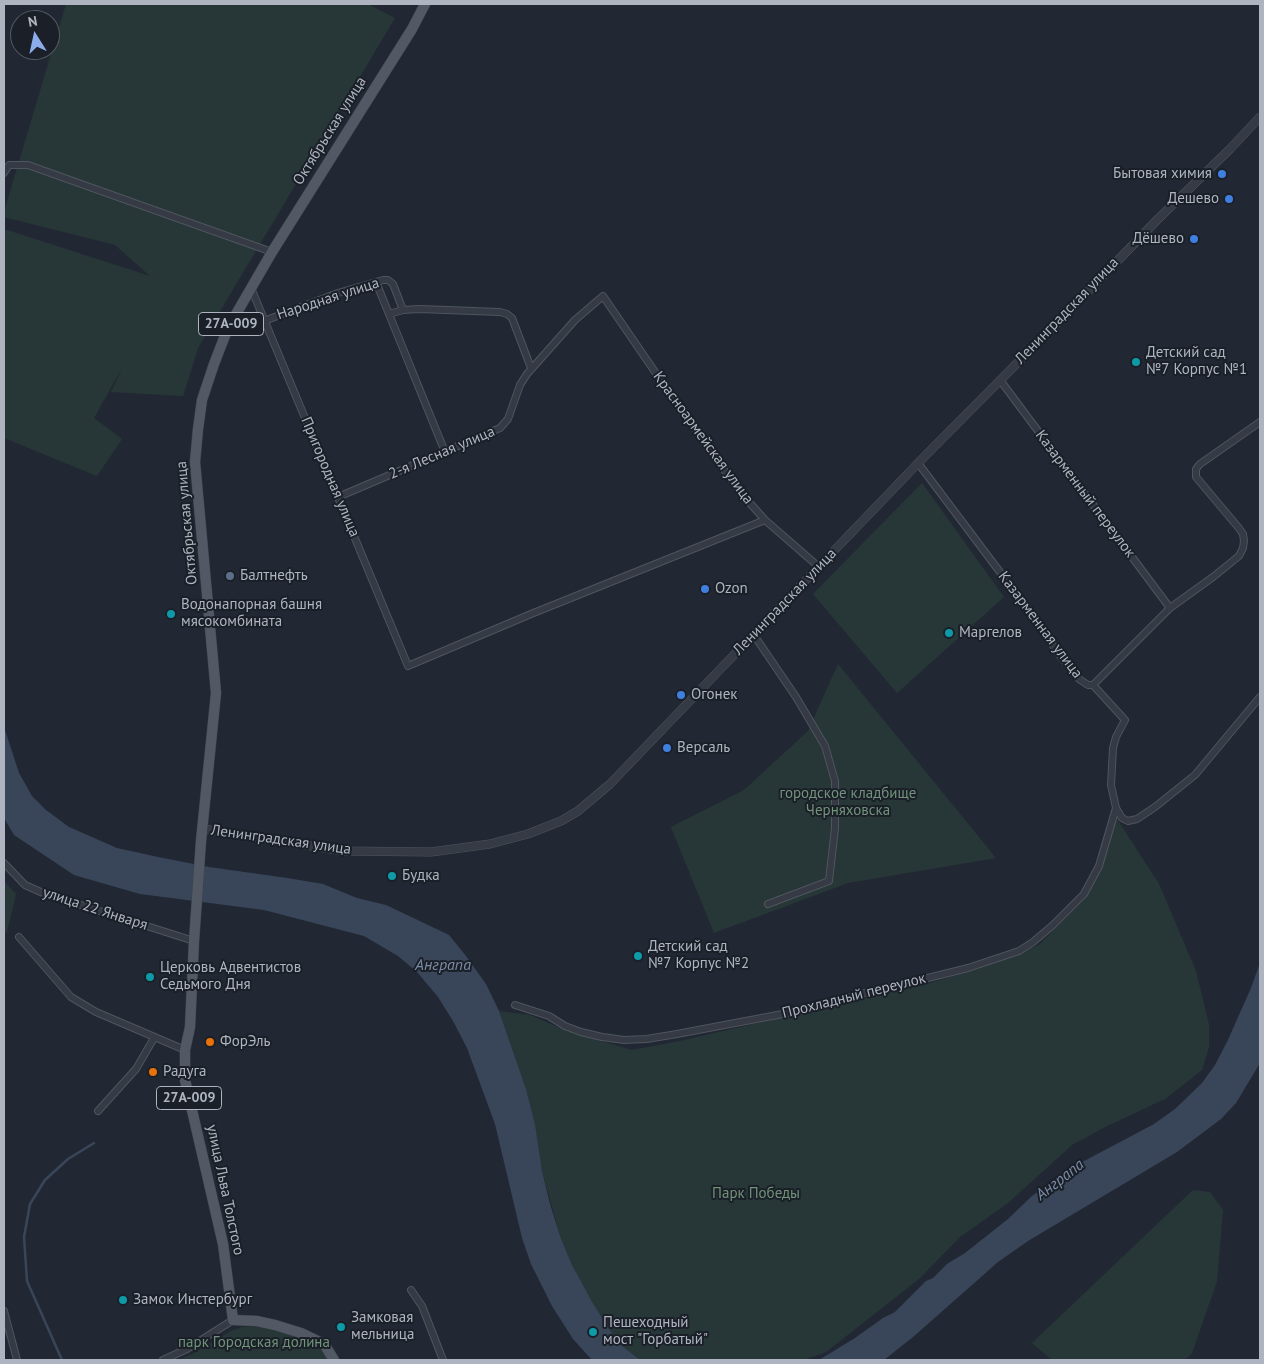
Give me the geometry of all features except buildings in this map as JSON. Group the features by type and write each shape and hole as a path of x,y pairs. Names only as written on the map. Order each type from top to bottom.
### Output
{"main road":[{"name":"Октябрьская улица","path":"202,829 216,693 195,462 202,400 228,328 272,252 412,29 425,4"},
{"name":"улица Льва Толстого","path":"202,829 190,1027 184,1050 185,1080 223,1244 233,1320"},
{"path":"233,1320 257,1321 301,1333 324,1344 334,1360"}],"street":[{"name":"Ленинградская улица","path":"202,829 344,851 431,852 490,844 528,834 578,811 610,784 918,463 1260,117"},
{"path":"4,173 10,165 28,165 272,252"},
{"name":"Народная улица","path":"264,321 313,302 388,280 391,281 403,310"},
{"path":"376,282 445,452"},
{"name":"Пригородная улица","path":"251,288 408,666 531,614 765,520"},
{"name":"2-я Лесная улица","path":"338,497 495,431 504,425 520,385 531,368 575,320 603,296"},
{"name":"Красноармейская улица","path":"603,296 728,477 765,520 819,567"},
{"path":"389,314 403,310 419,309 500,312 507,314 512,318 531,368"},
{"name":"Казарменный переулок","path":"1000,380 1170,608"},
{"name":"Казарменная улица","path":"918,463 1030,612 1061,657 1079,679 1088,685 1093,685 1170,608 1239,556 1243,548 1243,534 1196,477 1196,469 1200,464 1260,422"},
{"path":"753,636 796,697 825,746 835,782 835,828 829,882 768,904"},
{"path":"1093,685 1125,720 1116,737 1113,748 1112,786 1116,808 1122,818 1128,821 1137,819 1155,807 1195,775 1260,696"},
{"name":"Прохладный переулок","path":"515,1005 549,1016 565,1026 581,1032 624,1040 647,1039 809,1009 868,992 968,968 1018,951 1033,942 1084,894 1099,866 1116,808"},
{"name":"улица 22 Января","path":"4,863 26,885 44,893 194,941"},
{"path":"19,937 71,998 96,1012 184,1050"},
{"path":"98,1111 136,1069 154,1038"},
{"path":"411,1290 422,1306 443,1360"},
{"path":"4,1311 17,1360"},
{"path":"163,1360 187,1349 233,1320"}],"green space":[{"path":"66,4 368,4 395,18 198,348 183,396 111,392 123,366 94,418 122,439 97,476 4,438 4,229 150,276 115,245 4,217 49,60 60,60 60,24"},
{"path":"922,483 1004,597 897,693 813,594"},
{"name":"городское кладбище Черняховска","path":"838,664 996,858 848,883 714,933 671,827 744,790 808,731"},
{"name":"Парк Победы","path":"1115,816 1159,884 1196,971 1209,1025 1209,1047 1202,1070 1165,1099 1107,1126 1072,1145 1008,1203 960,1237 919,1279 826,1352 804,1360 640,1360 618,1344 591,1302 560,1236 542,1171 535,1124 526,1089 499,1011 530,1015 567,1031 632,1050 680,1041 930,983 978,969 1039,945 1083,901 1102,864"},
{"path":"4,881 16,894 7,932 4,934"},
{"path":"1193,1190 1210,1192 1223,1210 1217,1281 1192,1353 1185,1360 1052,1360 1032,1343"},
{"name":"парк Городская долина","path":"260,1326 298,1335 318,1345 328,1360 179,1360 231,1331 242,1327"}],"water":[{"name":"Анграпа","path":"4,719 5,730 19,773 32,796 46,810 69,827 117,848 209,867 323,884 357,898 386,905 449,935 486,984 499,1011 526,1089 535,1124 542,1171 550,1204 572,1265 592,1302 618,1343 640,1360 592,1360 573,1339 552,1306 531,1264 522,1238 495,1124 467,1048 438,997 417,972 398,956 364,936 264,910 140,894 74,875 14,835 4,818"},
{"name":"Анграпа","path":"1260,963 1260,1063 1236,1103 1221,1119 1177,1152 1028,1241 998,1262 884,1360 819,1360 895,1312 926,1281 933,1278 947,1264 965,1253 1008,1219 1032,1196 1069,1169 1154,1124 1175,1109 1202,1083 1215,1065 1251,988"}],"waterway":[{"path":"62,1360 27,1281 24,1237 30,1204 45,1180 68,1159 94,1143"}],"place":[{"name":"Бытовая химия","path":"1222,174"},
{"name":"Дешево","path":"1229,199"},
{"name":"Дёшево","path":"1194,239"},
{"name":"Детский сад №7 Корпус №1","path":"1136,362"},
{"name":"Балтнефть","path":"230,576"},
{"name":"Ozon","path":"705,589"},
{"name":"Водонапорная башня мясокомбината","path":"171,614"},
{"name":"Маргелов","path":"949,633"},
{"name":"Огонек","path":"681,695"},
{"name":"Версаль","path":"667,748"},
{"name":"Будка","path":"392,876"},
{"name":"Детский сад №7 Корпус №2","path":"638,956"},
{"name":"Церковь Адвентистов Седьмого Дня","path":"150,977"},
{"name":"ФорЭль","path":"210,1042"},
{"name":"Радуга","path":"153,1072"},
{"name":"Замок Инстербург","path":"123,1300"},
{"name":"Замковая мельница","path":"341,1327"},
{"name":"Пешеходный мост \"Горбатый\"","path":"593,1332"}]}
